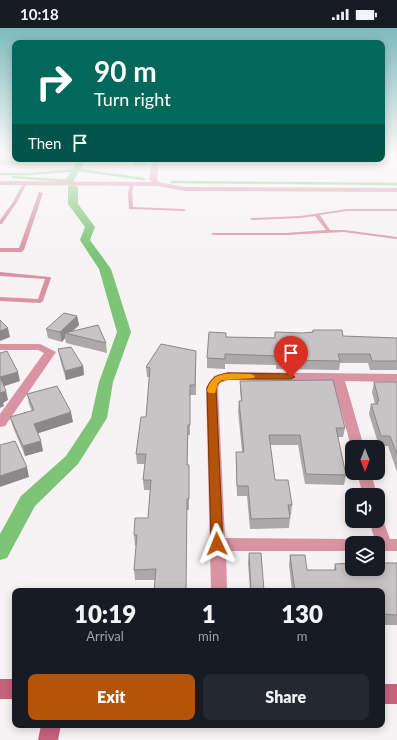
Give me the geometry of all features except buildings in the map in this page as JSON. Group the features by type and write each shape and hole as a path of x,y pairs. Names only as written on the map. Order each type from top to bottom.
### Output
{"main road":[{"path":"0,689 12,689"},
{"path":"385,694 397,694"},
{"path":"48,740 50,728"}],"street":[{"path":"167,187 191,189 397,190"},
{"path":"0,347 40,348 50,352 0,423"},
{"path":"219,588 212,388 214,382 220,377 228,376 397,378"},
{"path":"338,377 355,440"},
{"path":"380,528 386,545"},
{"path":"217,544 345,545"}],"lane":[{"path":"0,223 15,202 22,187"},
{"path":"131,187 131,208 184,210"},
{"path":"0,250 21,250 40,193"},
{"path":"252,219 277,219 348,210 397,210"},
{"path":"317,215 330,232"},
{"path":"213,234 286,234 344,231 397,238"},
{"path":"0,274 48,278 40,302 0,299"}],"waterway":[{"path":"0,552 28,501 72,460 99,418 106,382 124,332 105,269 85,240 90,227 73,204 73,187"}],"slow traffic":[{"path":"212,391 214,382 220,377 251,376"}],"route":[{"path":"217,544 212,388 214,382 220,377 228,376 291,377"}]}
